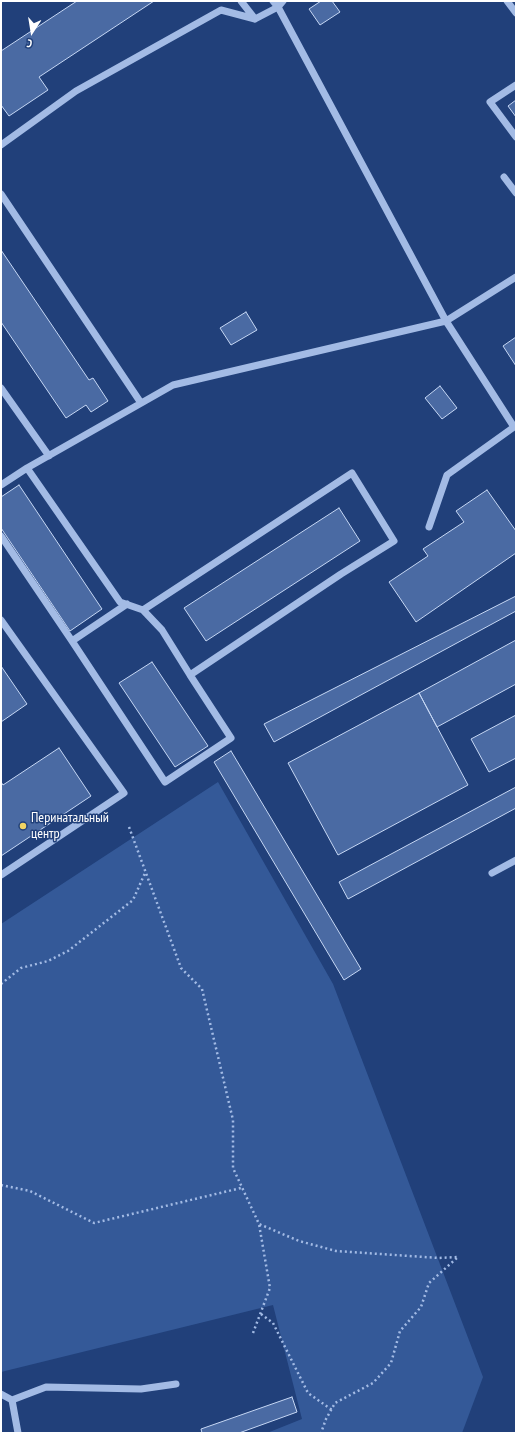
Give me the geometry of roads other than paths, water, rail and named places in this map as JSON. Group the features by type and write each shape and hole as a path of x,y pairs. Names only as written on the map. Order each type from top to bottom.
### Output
{"street":[{"path":"241,1 255,20"},
{"path":"507,1 516,13"},
{"path":"255,20 278,3 446,321 515,428 447,475 429,527"},
{"path":"1,145 76,91 221,10 255,20"},
{"path":"516,85 490,102 516,137"},
{"path":"504,177 516,193"},
{"path":"1,194 141,403"},
{"path":"1,485 26,468 173,385 446,321 516,277"},
{"path":"1,388 49,456"},
{"path":"1,536 165,782 231,738 162,630 143,610 120,602 26,468"},
{"path":"143,610 352,473 394,541 190,675"},
{"path":"72,641 127,604"},
{"path":"1,620 124,793 1,875"},
{"path":"492,873 516,860"},
{"path":"1,1394 12,1400 46,1387 141,1390 176,1384"},
{"path":"12,1400 18,1433"}],"place":[{"name":"Перинатальный центр","path":"23,826"}]}
